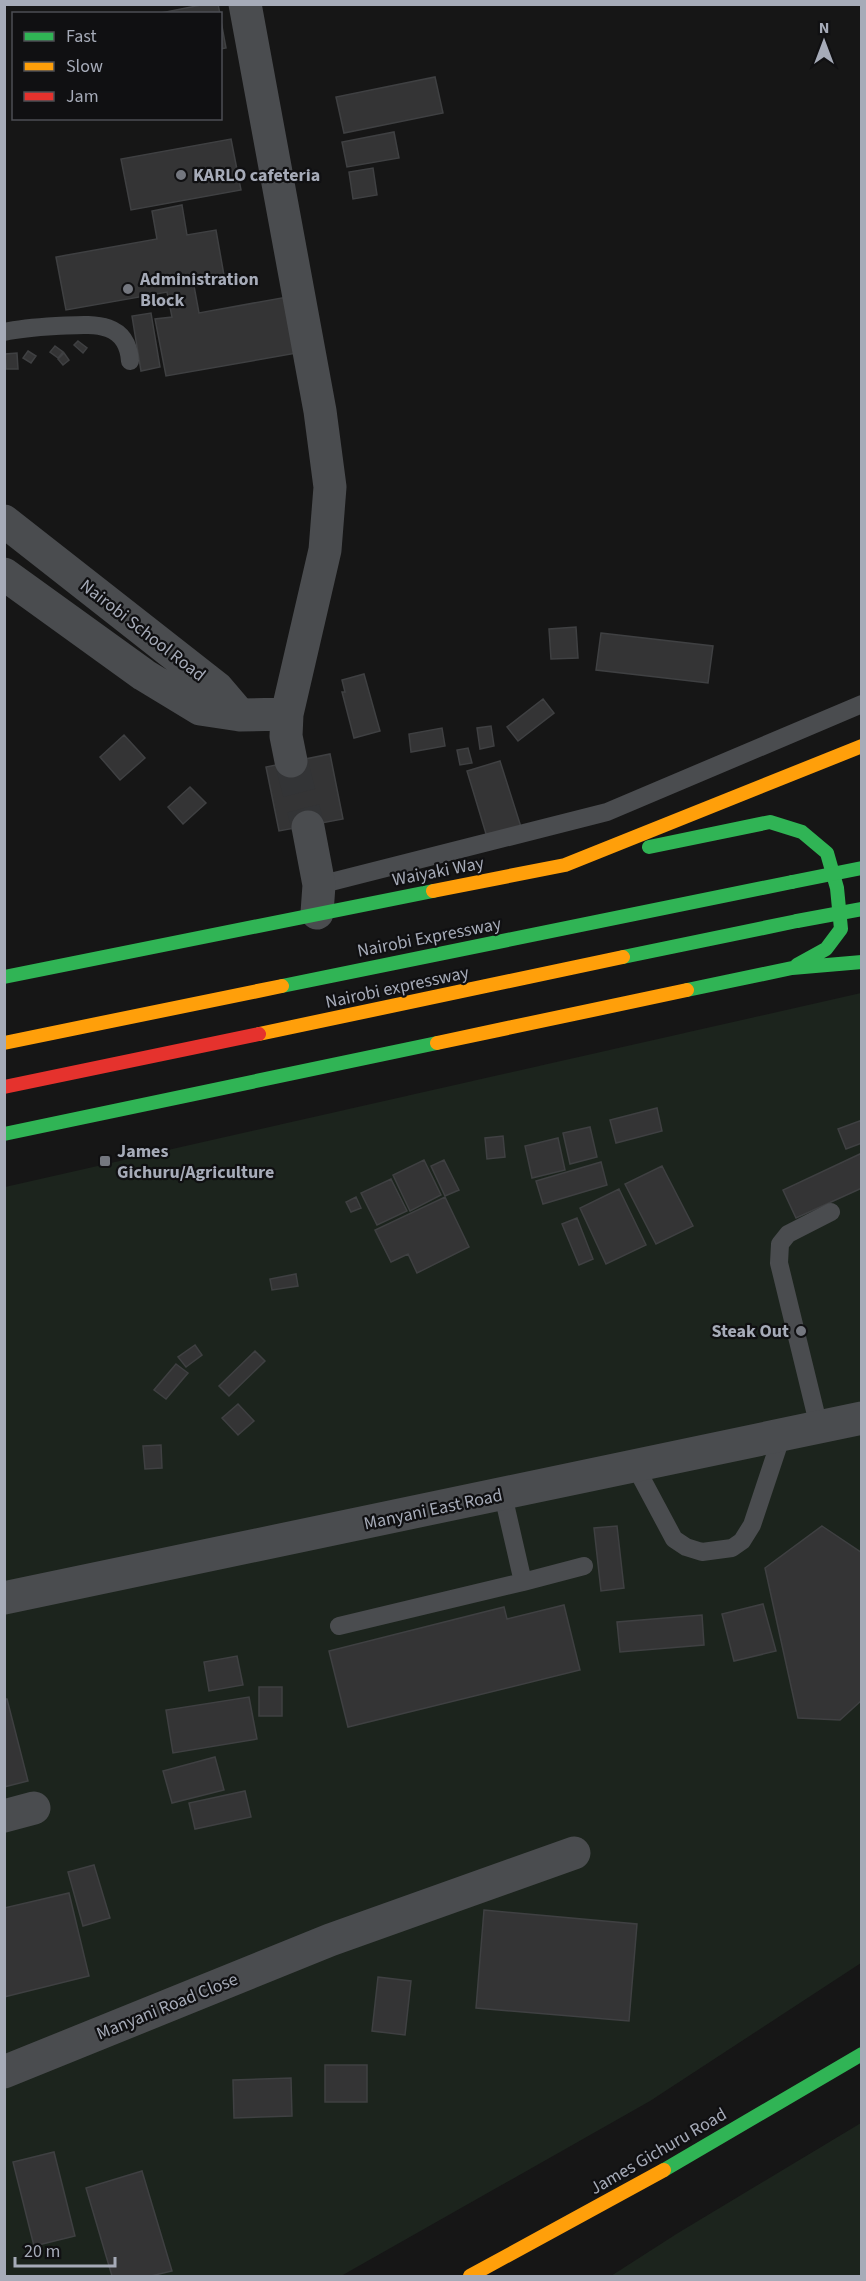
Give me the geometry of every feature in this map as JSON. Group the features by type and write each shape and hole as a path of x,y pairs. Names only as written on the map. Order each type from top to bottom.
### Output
{"main road":[{"name":"Waiyaki Way","path":"4,977 318,899 565,865 861,746"},
{"path":"565,865 771,822 802,832 827,853 837,888 841,929 826,950 792,968"},
{"name":"Nairobi Expressway","path":"4,1043 861,868"},
{"name":"Nairobi expressway","path":"4,1088 861,909"},
{"path":"4,1134 792,968 861,962"},
{"name":"James Gichuru Road","path":"470,2277 644,2181 861,2054"}],"street":[{"path":"244,4 320,411 330,487 325,550 287,714 286,736 291,761"},
{"name":"Nairobi School Road","path":"4,521 217,688 240,715"},
{"path":"4,574 144,675 200,709 240,715 287,714"},
{"path":"308,827 318,899"},
{"name":"Manyani East Road","path":"4,1598 861,1419"},
{"name":"Manyani Road Close","path":"4,2072 330,1940 574,1853"}],"lane":[{"path":"4,332 19,328 81,325 107,327 123,338 130,361"},
{"path":"318,899 607,812 861,704"},
{"path":"819,1427 779,1263 780,1244 788,1234 831,1212"},
{"path":"635,1466 674,1539 686,1547 702,1552 732,1548 742,1542 752,1525 782,1435"},
{"path":"503,1495 523,1582"},
{"path":"339,1626 584,1566"}],"shaded area":[{"path":"861,993 861,1963 650,2101 341,2276 5,2276 5,1187"},
{"path":"861,2123 861,2276 611,2276 678,2233"}],"building":[{"path":"206,4 218,4 220,12 166,12"},
{"path":"222,27 226,48 222,49"},
{"path":"435,77 443,113 344,133 336,97"},
{"path":"394,132 399,158 347,167 342,142"},
{"name":"KARLO cafeteria","path":"231,139 241,190 131,210 121,159"},
{"path":"373,168 377,195 353,199 349,172"},
{"name":"Administration Block","path":"182,205 187,235 216,230 225,281 194,286 199,313 287,297 297,353 166,376 155,319 172,317 167,292 66,310 56,257 157,239 152,211"},
{"path":"151,313 160,367 141,371 132,316"},
{"path":"78,341 87,348 83,353 74,345"},
{"path":"55,346 63,352 58,358 50,352"},
{"path":"28,351 36,356 31,363 23,358"},
{"path":"17,353 18,369 6,369 5,354"},
{"path":"64,353 69,360 63,365 58,359"},
{"path":"576,627 578,658 551,659 549,629"},
{"path":"601,633 713,646 708,683 596,670"},
{"path":"364,674 380,731 354,738 342,692 345,692 342,680"},
{"path":"543,699 554,713 518,741 507,727"},
{"path":"491,726 494,746 480,749 477,728"},
{"path":"442,728 445,746 411,752 409,734"},
{"path":"124,735 145,758 120,780 100,757"},
{"path":"468,748 472,763 460,765 457,750"},
{"path":"330,754 343,819 279,831 266,767"},
{"path":"500,761 521,827 487,837 467,771"},
{"path":"190,787 206,803 183,824 168,807"},
{"path":"657,1108 662,1131 616,1143 610,1120"},
{"path":"862,1120 862,1143 846,1149 838,1129"},
{"path":"590,1127 597,1157 570,1164 563,1133"},
{"path":"503,1136 505,1157 487,1159 485,1138"},
{"path":"558,1138 565,1170 532,1178 525,1146"},
{"path":"862,1153 862,1188 796,1218 783,1190"},
{"path":"424,1160 441,1195 410,1211 393,1175"},
{"path":"444,1160 459,1190 445,1196 431,1166"},
{"path":"601,1162 607,1185 543,1204 536,1181"},
{"path":"662,1166 693,1226 656,1244 625,1184"},
{"path":"391,1179 407,1211 377,1225 361,1193"},
{"path":"619,1189 646,1245 606,1264 580,1208"},
{"path":"356,1197 361,1208 351,1212 346,1202"},
{"path":"445,1197 469,1247 417,1273 408,1254 391,1262 375,1230"},
{"path":"577,1218 593,1259 579,1265 562,1224"},
{"path":"296,1274 298,1286 272,1290 270,1279"},
{"path":"195,1345 202,1355 186,1367 178,1357"},
{"path":"255,1351 265,1361 229,1396 219,1386"},
{"path":"176,1364 188,1373 166,1399 154,1390"},
{"path":"238,1404 254,1421 238,1435 222,1418"},
{"path":"161,1445 162,1468 145,1469 143,1446"},
{"path":"617,1526 624,1588 601,1591 594,1528"},
{"path":"822,1526 862,1553 862,1700 840,1720 798,1718 765,1568"},
{"path":"763,1604 776,1651 734,1661 722,1614"},
{"path":"564,1605 580,1670 348,1727 329,1651 504,1607 507,1619"},
{"path":"702,1615 704,1645 620,1652 617,1622"},
{"path":"237,1656 243,1685 209,1691 204,1662"},
{"path":"259,1687 282,1687 282,1716 259,1716"},
{"path":"249,1697 257,1739 173,1753 166,1710"},
{"path":"4,1699 7,1699 28,1781 4,1787"},
{"path":"215,1757 224,1790 172,1803 163,1771"},
{"path":"245,1791 251,1817 195,1829 189,1803"},
{"path":"94,1865 110,1918 83,1926 68,1872"},
{"path":"69,1893 89,1976 4,1997 4,1908"},
{"path":"484,1910 637,1924 629,2021 476,2008"},
{"path":"378,1977 411,1981 405,2035 372,2031"},
{"path":"325,2065 367,2065 367,2102 325,2102"},
{"path":"291,2078 292,2116 234,2118 233,2080"},
{"path":"54,2152 75,2236 34,2246 13,2162"},
{"path":"142,2171 172,2271 151,2276 112,2276 86,2188"}],"tunnel":[{"path":"291,761 308,827"}],"traffic: fast":[{"path":"649,847 770,822 802,832 827,853 837,888 841,929 826,949 797,965"},
{"path":"792,882 862,868"},
{"path":"282,986 792,882"},
{"path":"4,977 433,891"},
{"path":"797,921 862,909"},
{"path":"623,957 797,921"},
{"path":"687,990 792,968 862,962"},
{"path":"4,1134 437,1043"},
{"path":"664,2170 862,2054"}],"traffic: slow":[{"path":"433,891 565,865 862,746"},
{"path":"259,1034 623,957"},
{"path":"4,1043 282,986"},
{"path":"437,1043 687,990"},
{"path":"470,2276 664,2170"}],"traffic: jam":[{"path":"4,1087 259,1034"}],"place":[{"name":"KARLO cafeteria","path":"181,175"},
{"name":"Administration Block","path":"128,289"},
{"name":"James Gichuru/Agriculture","path":"105,1161"},
{"name":"Steak Out","path":"801,1331"}]}
